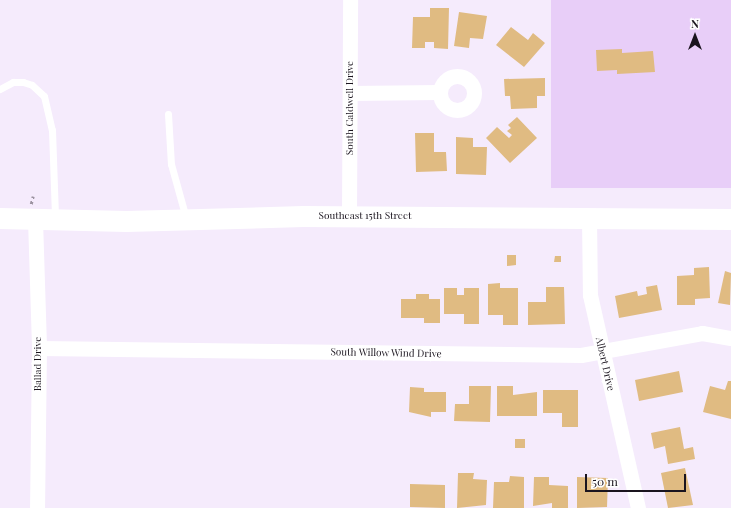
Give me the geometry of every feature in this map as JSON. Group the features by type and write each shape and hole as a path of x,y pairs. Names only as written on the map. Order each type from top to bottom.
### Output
{"main road":[{"name":"Southeast 15th Street","path":"0,218 55,220 349,216 731,219"}],"street":[{"name":"South Caldwell Drive","path":"349,216 350,0"},
{"path":"350,93 440,92"},
{"name":"Albert Drive","path":"589,217 590,295 638,508"},
{"name":"Ballad Drive","path":"35,219 39,348 37,508"},
{"name":"South Willow Wind Drive","path":"39,348 603,353 702,333 731,338"}],"lane":[{"path":"0,89 13,82 32,85 44,96 49,108 54,158 55,220"},
{"path":"168,114 171,164 187,219"}],"shaded area":[{"path":"551,0 731,0 731,188 551,188"}],"building":[{"path":"430,8 449,8 448,49 434,48 434,42 425,42 425,48 412,48 413,17 430,17"},
{"path":"459,12 487,16 483,39 470,38 469,48 454,46"},
{"path":"511,27 528,40 533,33 545,43 524,67 496,45"},
{"path":"622,49 622,53 653,51 655,72 617,74 617,70 597,71 596,50"},
{"path":"545,78 545,96 537,96 537,108 511,109 510,96 505,96 504,79"},
{"path":"517,117 537,138 510,163 486,138 497,127 509,138 512,135 507,131 511,128 508,125"},
{"path":"415,133 434,133 434,152 446,152 447,171 416,172"},
{"path":"456,137 473,138 473,147 487,147 486,175 456,174"},
{"path":"507,255 516,255 516,265 507,266"},
{"path":"555,256 561,256 561,262 554,262"},
{"path":"709,267 710,298 695,299 695,305 677,305 677,276 694,275 694,268"},
{"path":"725,271 731,273 730,305 718,303"},
{"path":"500,283 500,288 518,288 518,325 503,325 503,315 488,315 488,284"},
{"path":"657,285 662,310 619,318 615,296 637,291 638,296 647,294 646,287"},
{"path":"546,287 564,287 565,324 528,325 528,302 546,302"},
{"path":"444,288 457,288 457,295 464,295 464,288 479,288 479,324 464,324 464,314 444,314"},
{"path":"416,294 429,294 429,299 440,299 440,323 424,323 424,318 401,318 401,299 416,299"},
{"path":"679,371 683,392 639,401 635,380"},
{"path":"728,381 731,381 731,419 703,412 710,386 725,390"},
{"path":"469,386 491,386 490,422 454,421 455,404 469,404"},
{"path":"497,386 513,386 513,395 537,392 537,416 497,416"},
{"path":"410,387 424,388 424,392 446,392 446,412 431,412 431,417 409,412"},
{"path":"543,390 578,390 578,427 562,427 562,413 543,413"},
{"path":"680,427 684,449 693,447 695,459 668,464 665,446 654,449 651,433"},
{"path":"515,439 525,439 525,448 515,448"},
{"path":"685,468 693,505 668,508 661,473"},
{"path":"458,473 474,473 473,479 487,480 486,505 457,508"},
{"path":"510,476 524,477 524,508 493,508 494,482 509,482"},
{"path":"534,477 549,477 549,485 568,486 568,508 552,508 552,503 533,506"},
{"path":"577,477 608,478 607,507 577,508"},
{"path":"410,484 445,485 445,508 410,507"}]}
